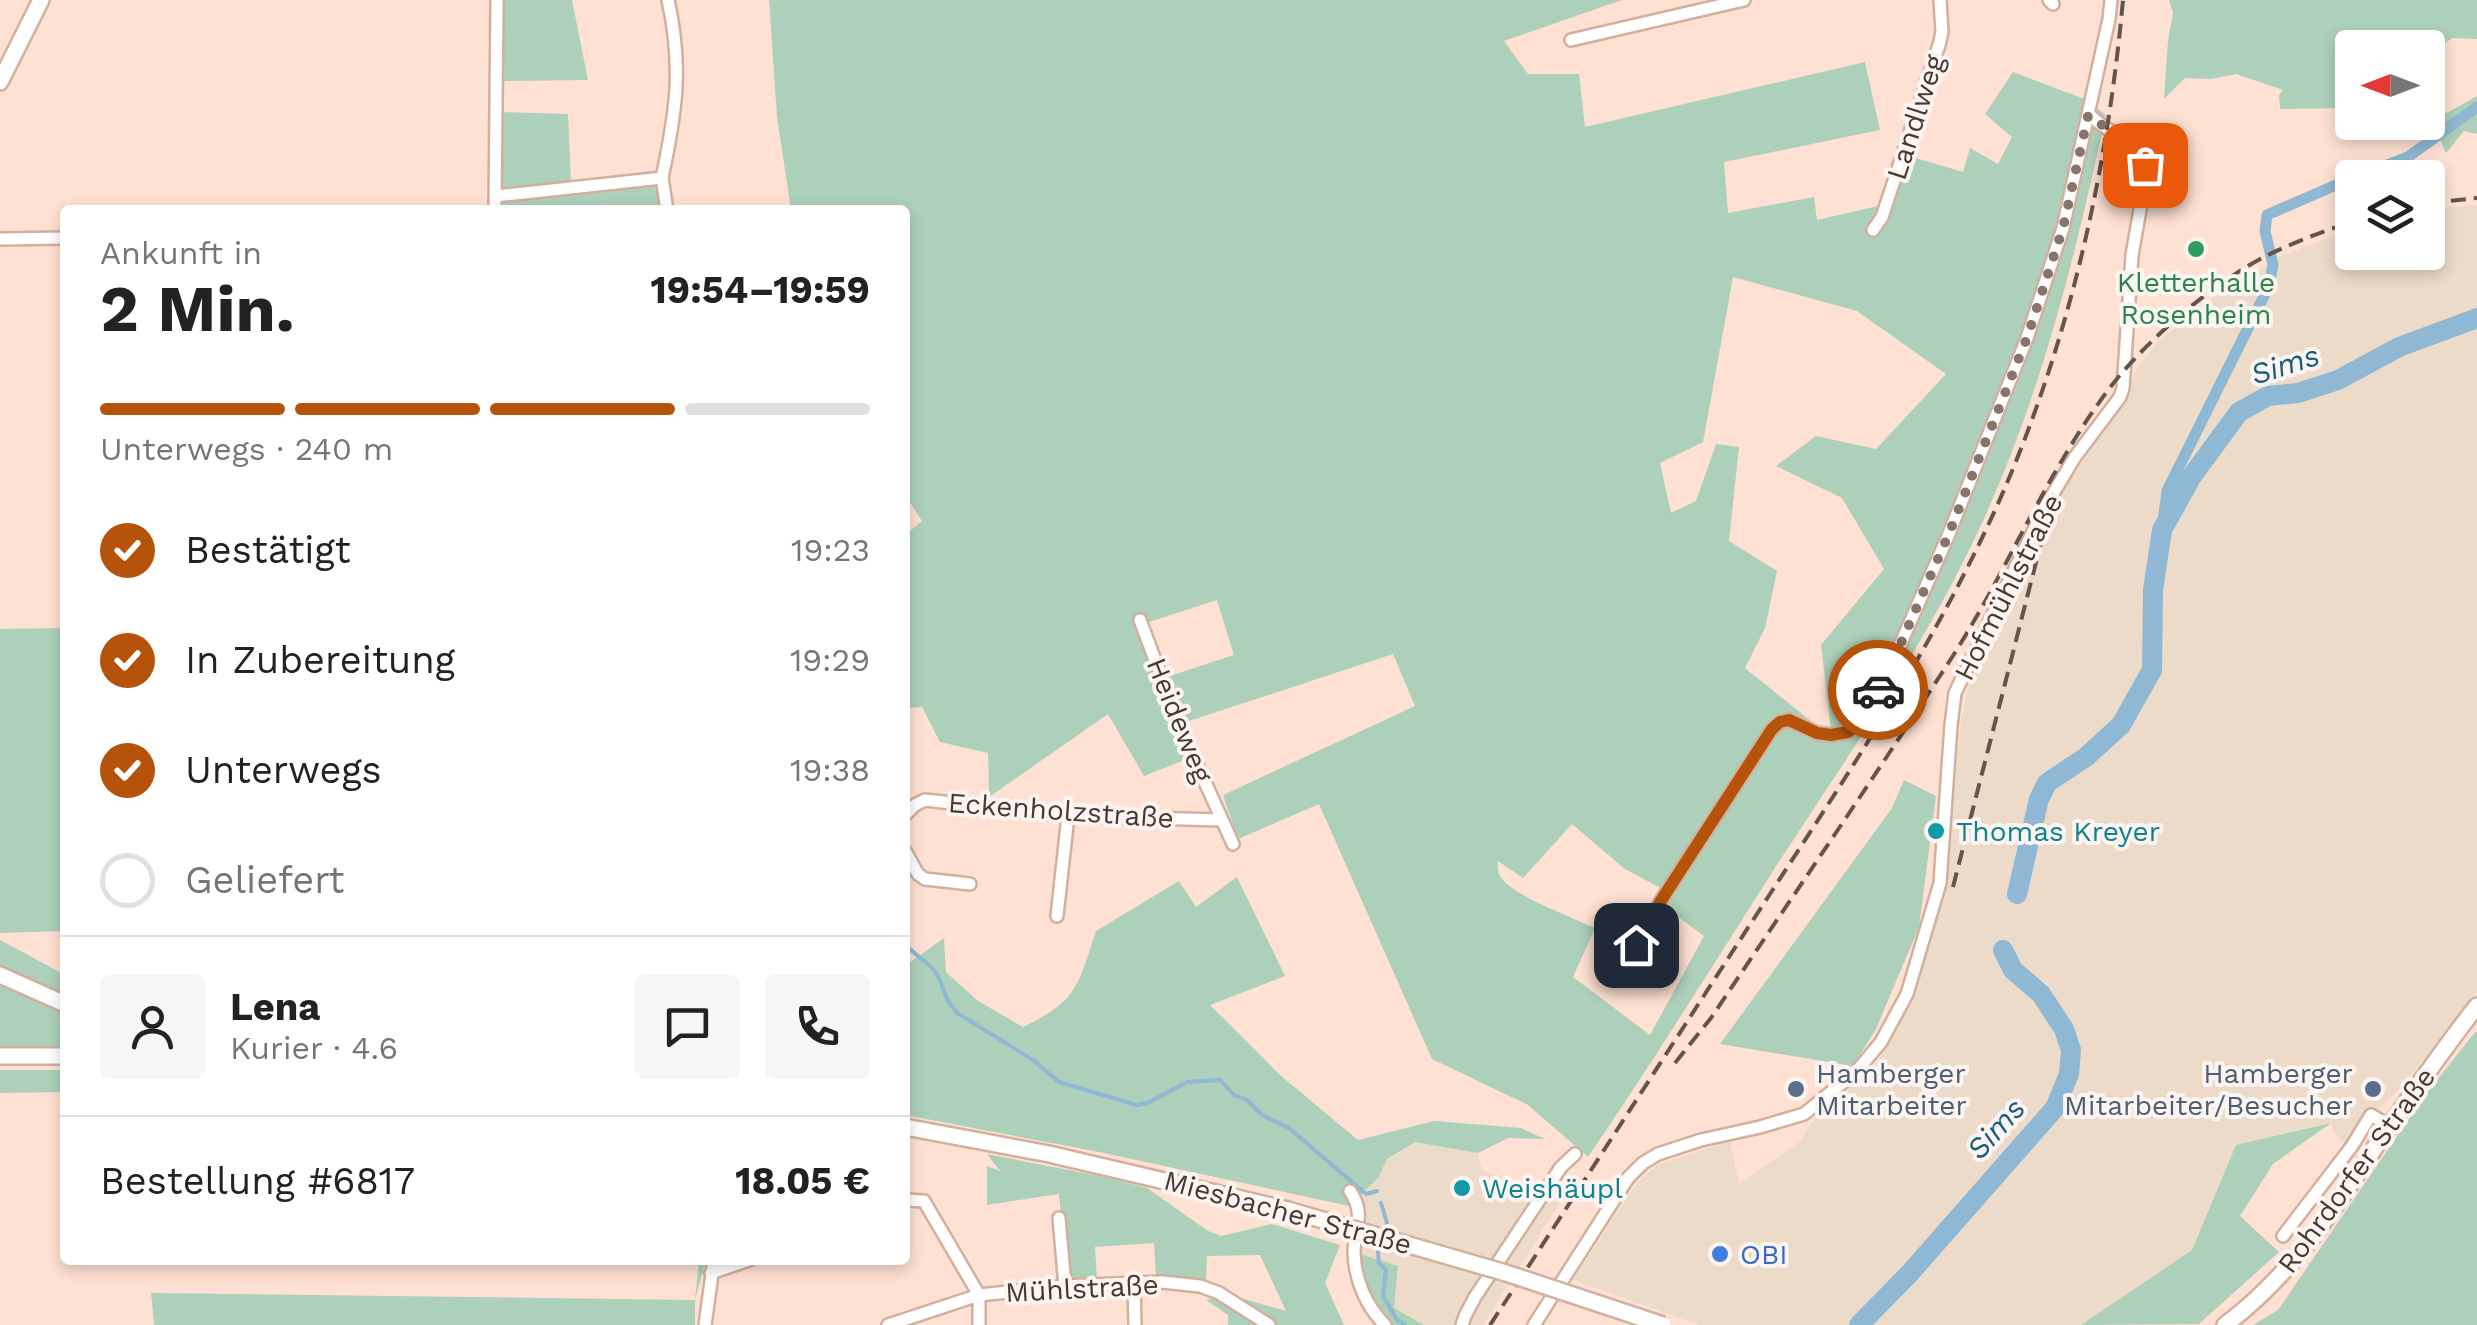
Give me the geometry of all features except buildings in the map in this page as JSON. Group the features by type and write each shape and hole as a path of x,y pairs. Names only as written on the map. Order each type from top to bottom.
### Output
{"main road":[{"path":"0,82 41,0"},
{"path":"0,975 60,1002"},
{"name":"Rohrdorfer Straße","path":"2225,1325 2268,1290 2290,1265 2477,1006"},
{"path":"0,1056 60,1056"},
{"name":"Miesbacher Straße","path":"910,1128 1049,1154 1288,1210 1506,1273 1663,1325"}],"street":[{"path":"495,205 497,0"},
{"path":"666,205 662,178 678,74 668,0"},
{"path":"1571,40 1744,0"},
{"name":"Landlweg","path":"1873,230 1882,217 1942,32 1940,0"},
{"path":"1633,952 1662,899 1772,729 1789,720 1817,733 1848,732 1862,720 1901,643 2027,338 2063,228 2111,0"},
{"name":"Hofmühlstraße","path":"1534,1325 1628,1178 1643,1163 1701,1140 1804,1114 1862,1066 1889,1029 1907,994 1940,882 1955,693 2046,507 2123,388 2132,255 2145,165 2133,146 2088,116"},
{"path":"496,196 662,178"},
{"path":"0,239 60,238"},
{"name":"Heideweg","path":"1140,620 1182,729 1233,844"},
{"name":"Eckenholzstraße","path":"910,810 925,800 1068,816 1222,820"},
{"path":"1057,916 1068,816"},
{"path":"910,860 925,879 970,884"},
{"path":"2283,1236 2352,1146 2370,1115 2390,1126"},
{"path":"1462,1325 1475,1297 1561,1166 1575,1154"},
{"path":"1350,1191 1359,1211 1354,1252 1359,1281 1372,1312 1385,1325"},
{"path":"910,1200 924,1201 979,1295 979,1325"},
{"path":"1059,1218 1065,1286"},
{"path":"705,1325 713,1266"},
{"name":"Mühlstraße","path":"888,1325 979,1295 1162,1282 1200,1286 1219,1293 1270,1325"},
{"path":"1134,1283 1135,1325"}],"shaded area":[{"path":"2477,205 2477,991 2404,1084 2348,1146 2335,1134 2331,1123 2237,1145 2192,1250 2081,1325 1699,1325 1573,1280 1635,1185 1657,1165 1730,1141 1739,1184 1798,1143 1812,1122 1875,1066 1915,990 1946,882 1953,761 1967,692 2062,492 2128,394 2135,372 2158,341 2213,298 2283,255 2335,235 2335,270 2445,270 2445,208"},
{"path":"1415,1142 1478,1153 1482,1170 1561,1201 1483,1325 1424,1325 1394,1308 1398,1266 1360,1254 1349,1206 1378,1178 1387,1159"}],"green space":[{"path":"498,0 572,0 588,80 501,81"},
{"path":"769,0 1622,0 1504,41 1528,74 1579,74 1585,127 1865,62 1880,130 1724,162 1728,213 1814,197 1817,220 1882,205 1899,153 1963,172 1970,148 1998,164 2012,137 1985,114 2013,72 2082,98 2106,115 2042,367 2007,466 1964,561 1887,696 1588,1157 1528,1105 1432,1059 1319,804 1238,839 1223,795 1415,706 1393,654 1186,722 1167,677 1234,655 1217,600 1138,622 1192,757 1144,776 1108,714 989,797 988,753 940,742 922,707 910,708 910,531 922,521 910,503 910,205 790,205 777,117","holes":["1733,277 1857,311 1946,374 1876,449 1816,436 1776,466 1842,498 1884,569 1821,645 1832,738 1745,668 1765,628 1777,571 1729,541 1739,447 1716,444 1696,501 1671,513 1660,463 1703,442","2024,335 2033,341 1987,456 1977,456","1572,824 1625,869 1670,893 1662,905 1704,936 1650,1035 1573,977 1595,928 1516,891 1500,876 1498,861 1523,878"]},
{"path":"2169,0 2477,0 2477,39 2452,38 2445,44 2445,30 2335,30 2335,108 2280,109 2279,95 2283,90 2236,74 2211,79 2185,78 2164,99 2173,13"},
{"path":"2477,96 2477,134 2464,131 2446,153 2440,140 2445,140 2445,114"},
{"path":"500,112 568,114 571,183 502,188"},
{"path":"653,183 659,186 662,205 500,205 500,200"},
{"path":"60,628 60,931 0,933 0,629"},
{"path":"1904,780 1936,796 1919,927 1876,1029 1853,1066 1720,1044 1892,808"},
{"path":"1237,877 1285,976 1210,1005 1280,1075 1358,1140 1434,1121 1521,1128 1545,1139 1508,1138 1478,1153 1415,1142 1387,1159 1378,1178 1349,1206 910,1116 910,962 944,938 946,972 978,1001 1023,1027 1055,1009 1073,990 1096,931 1179,881 1196,907"},
{"path":"0,940 60,972 60,992 0,965"},
{"path":"0,986 60,1011 60,1046 0,1046"},
{"path":"2475,1032 2477,1325 2253,1325 2278,1310 2426,1094"},
{"path":"0,1070 60,1070 60,1092 0,1093"},
{"path":"2331,1123 2273,1164 2240,1216 2279,1252 2199,1324 2081,1325 2192,1250 2236,1145"},
{"path":"987,1154 1147,1188 1221,1236 1272,1224 1340,1245 1325,1283 1344,1325 1228,1325 1228,1315 1206,1300 1230,1295 1286,1311 1260,1255 1207,1256 1206,1281 1156,1277 1154,1243 1095,1247 1097,1279 1067,1280 1059,1194 987,1205 987,1166 1000,1171"},
{"path":"1360,1254 1398,1266 1394,1308 1424,1325 1390,1325 1364,1287"},
{"path":"698,1265 705,1265 695,1300"},
{"path":"151,1293 695,1300 695,1325 154,1325"}],"waterway":[{"name":"Sims","path":"2400,160 2477,107"},
{"name":"Sims","path":"2162,530 2167,491 2269,286 2273,265 2265,231 2267,215 2335,185"},
{"name":"Sims","path":"2017,894 2039,799 2047,783 2086,757 2121,725 2152,670 2153,590 2162,530 2192,476 2239,412 2268,396 2298,393 2338,380 2399,347 2477,318"},
{"path":"910,949 938,976 957,1013 1033,1060 1059,1082 1137,1105 1187,1082 1220,1080 1262,1115 1289,1128 1366,1194 1377,1191"},
{"name":"Sims","path":"1859,1325 2055,1108 2069,1074 2071,1050 2064,1029 2041,994 2013,970 2003,950"},
{"path":"1381,1203 1387,1223 1384,1232"},
{"path":"1381,1241 1379,1263 1386,1270 1383,1296 1397,1320 1405,1325"}],"railway":[{"path":"1490,1325 1875,730 1971,560 2024,441 2076,279 2100,169 2123,0"},
{"path":"2445,201 2477,198"},
{"path":"1675,1063 1711,1018 1947,665 2067,452 2112,385 2163,330 2226,280 2278,250 2335,228"},
{"path":"1953,887 2054,492"}],"way so far":[{"path":"1878,690 1948,536 2027,338 2063,228 2088,116 2133,146 2145,165"}],"place":[{"name":"Kletterhalle Rosenheim","path":"2196,249"},
{"name":"Thomas Kreyer","path":"1936,831"},
{"name":"Hamberger Mitarbeiter","path":"1796,1089"},
{"name":"Hamberger Mitarbeiter/Besucher","path":"2373,1089"},
{"name":"Weishäupl","path":"1462,1188"},
{"name":"OBI","path":"1720,1254"}],"route":[{"path":"1636,945 1772,729 1789,720 1817,733 1848,732 1862,720 1878,690"}]}
